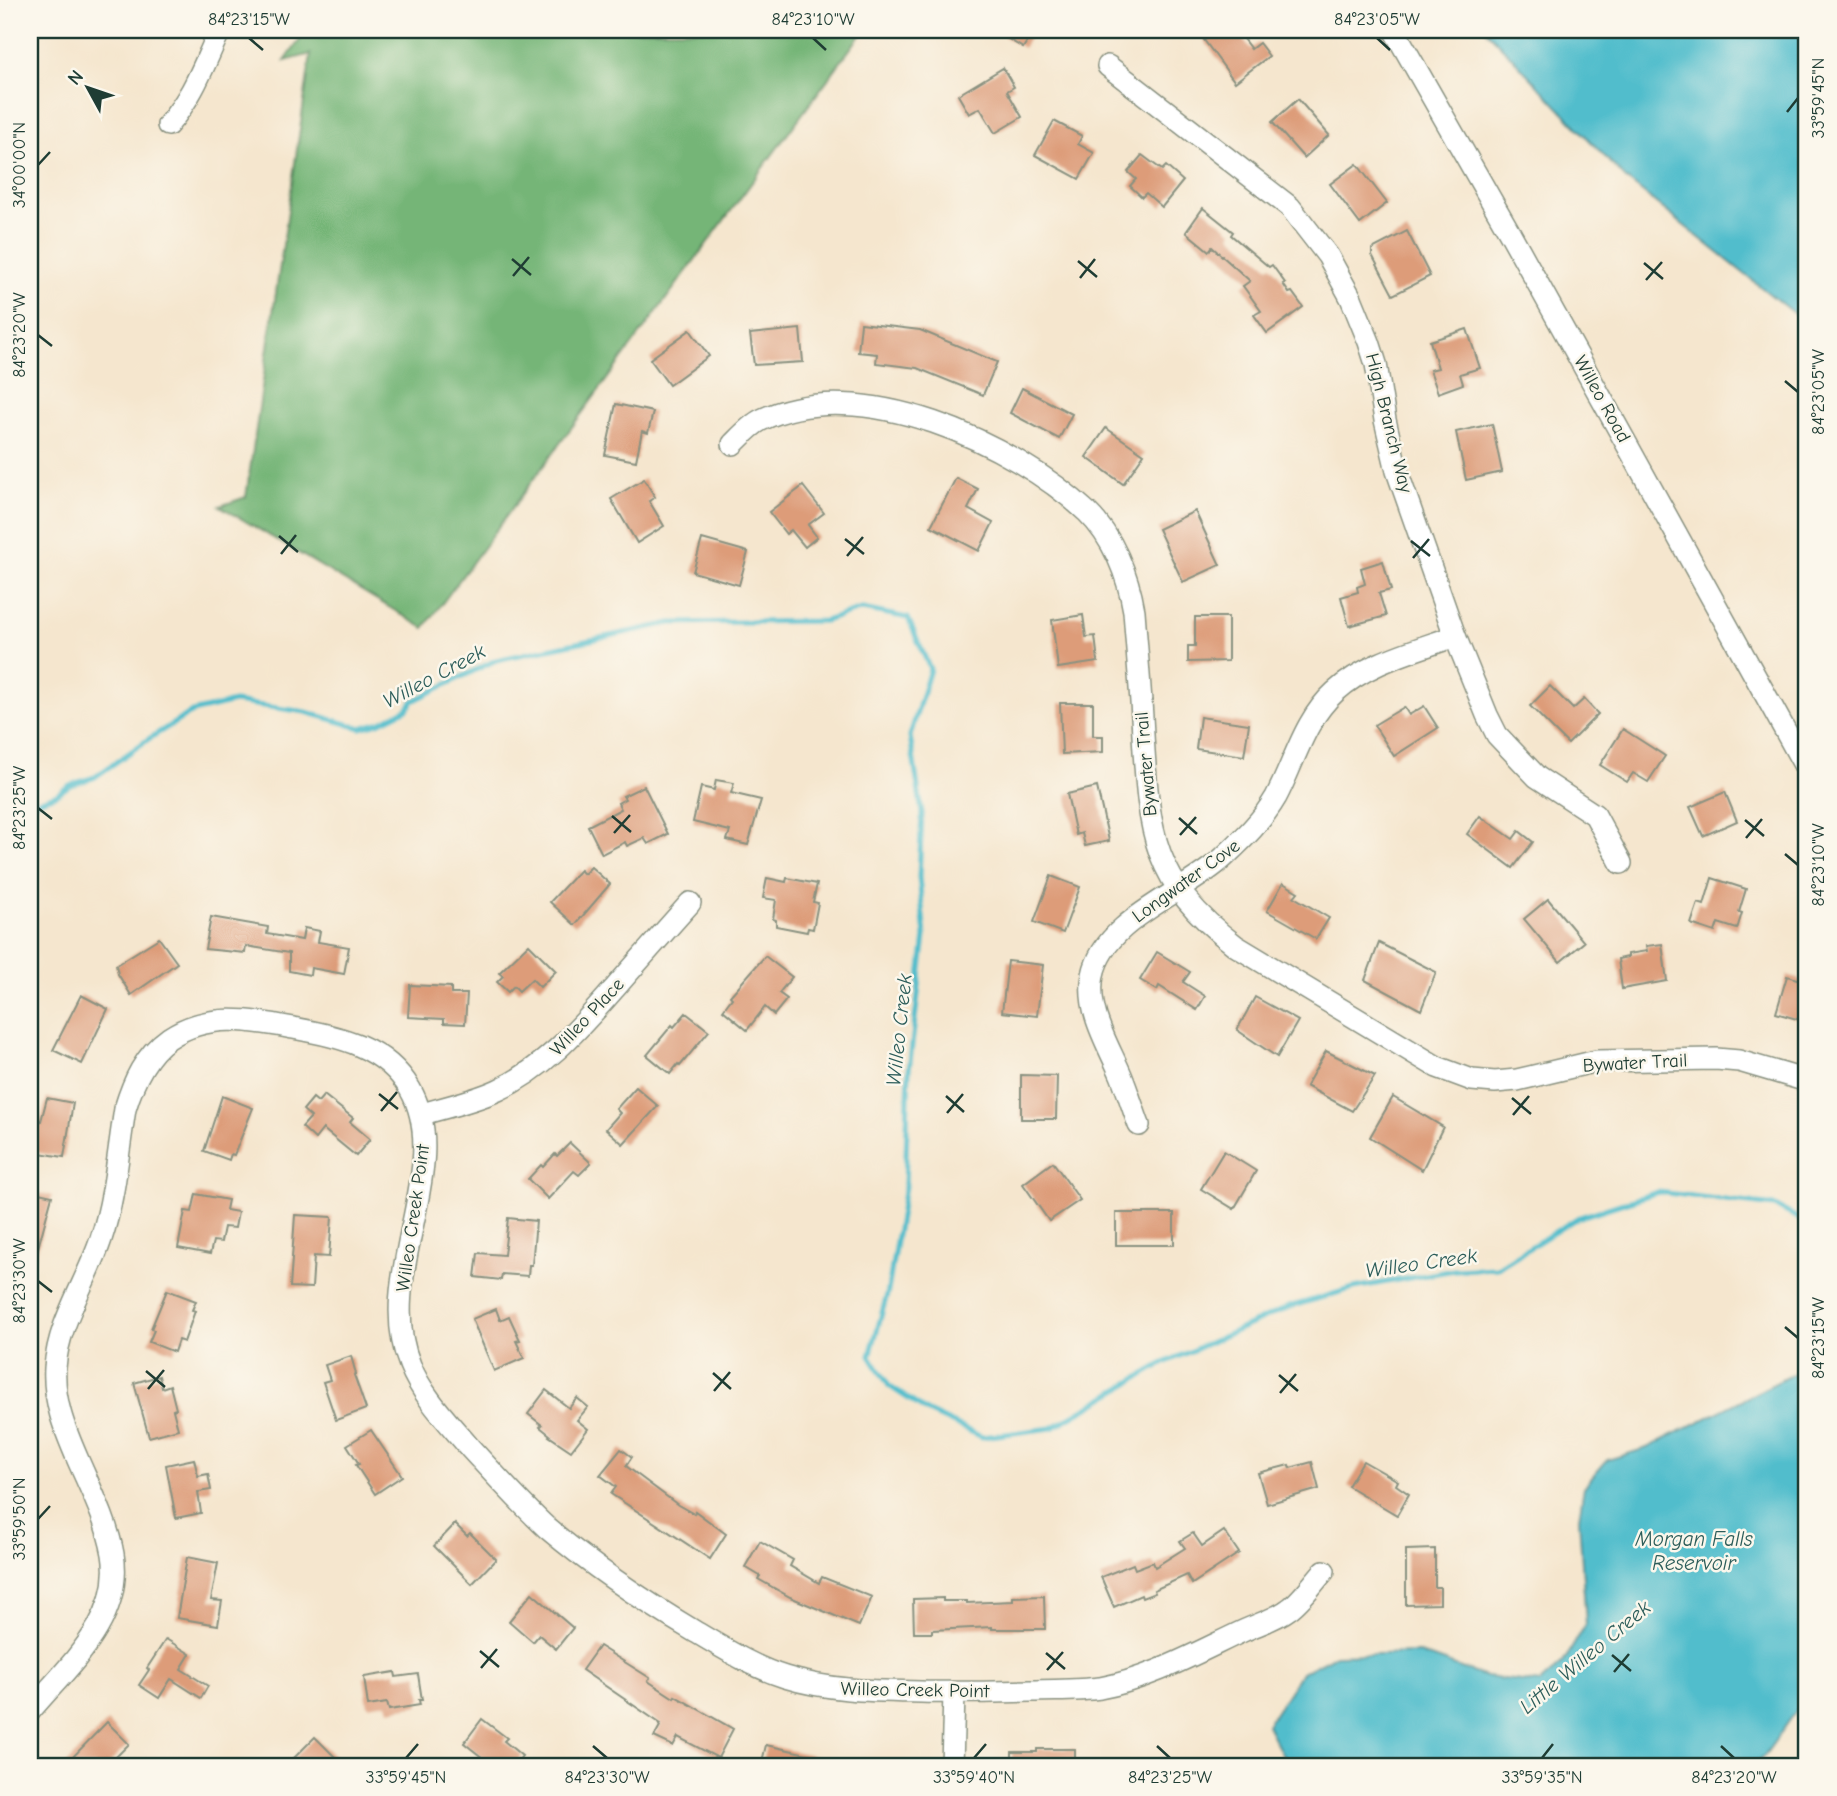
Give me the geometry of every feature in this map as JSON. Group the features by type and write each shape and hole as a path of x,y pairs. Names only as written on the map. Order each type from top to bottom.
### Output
{"street":[{"path":"168,125 191,94 220,30"},
{"name":"Willeo Road","path":"1394,30 1511,235 1807,770"},
{"name":"High Branch Way","path":"1108,66 1290,207 1328,257 1351,298 1369,342 1376,363 1397,471 1481,703 1497,735 1537,778 1595,815 1621,863"},
{"name":"Bywater Trail","path":"733,444 759,420 795,408 833,403 870,406 932,421 980,440 1034,472 1088,513 1114,548 1131,591 1149,818 1164,866 1195,910 1236,946 1376,1032 1437,1067 1463,1077 1495,1082 1517,1080 1597,1061 1716,1059 1739,1061 1807,1081"},
{"name":"Longwater Cove","path":"1139,1125 1092,1003 1093,975 1097,961 1107,944 1124,927 1220,861 1256,828 1276,796 1314,717 1334,693 1353,677 1374,666 1455,636"},
{"name":"Willeo Place","path":"421,1114 498,1090 543,1062 568,1041 690,902"},
{"name":"Willeo Creek Point","path":"30,1711 93,1637 105,1616 113,1591 113,1553 104,1521 63,1427 55,1387 55,1367 64,1327 106,1224 125,1109 131,1091 146,1062 167,1040 181,1031 209,1021 246,1019 350,1040 381,1057 410,1089 421,1114 425,1133 425,1148 402,1285 401,1325 411,1370 432,1401 500,1481 544,1525 595,1567 674,1619 759,1666 782,1676 834,1688 954,1693 1098,1688 1133,1680 1290,1609 1324,1571"},
{"path":"952,1766 954,1693"}],"green space":[{"path":"307,30 864,30 424,628 220,506 246,497 311,54 285,61"}],"water":[{"path":"1486,30 1807,30 1807,324 1626,179"},
{"name":"Morgan Falls Reservoir","path":"1807,1367 1807,1696 1764,1756 1753,1766 1288,1766 1267,1725 1301,1673 1335,1655 1419,1653 1486,1677 1540,1683 1563,1663 1586,1624 1579,1518 1584,1487 1607,1460 1647,1448"}],"building":[{"path":"994,30 1034,30 1023,48"},
{"path":"1217,30 1236,30 1251,49 1259,43 1269,56 1235,82 1204,40"},
{"path":"1003,68 1014,87 1007,91 1022,117 995,133 980,108 969,114 958,95"},
{"path":"1298,99 1329,135 1304,158 1272,122"},
{"path":"1054,121 1082,136 1078,144 1094,153 1079,179 1035,155"},
{"path":"1142,155 1162,170 1166,166 1183,181 1162,207 1146,193 1142,197 1130,186 1136,179 1128,172"},
{"path":"1357,164 1387,203 1360,224 1330,184"},
{"path":"1203,208 1233,232 1231,235 1269,267 1272,265 1289,293 1292,292 1303,307 1267,333 1254,315 1261,311 1243,286 1250,281 1212,247 1209,251 1186,232"},
{"path":"1407,231 1430,276 1393,295 1372,255 1372,249"},
{"path":"861,323 920,330 997,362 983,395 917,368 876,363 877,354 858,352"},
{"path":"800,329 803,362 754,365 750,334"},
{"path":"1467,329 1480,368 1460,374 1463,384 1438,393 1430,370 1438,368 1430,341"},
{"path":"690,330 709,356 669,385 650,359"},
{"path":"1022,388 1072,414 1059,439 1010,413"},
{"path":"616,404 653,412 648,433 642,431 636,461 605,455"},
{"path":"1492,424 1502,472 1466,480 1456,432"},
{"path":"1106,428 1144,454 1123,484 1086,457"},
{"path":"956,478 978,489 968,509 993,523 979,551 931,526"},
{"path":"644,479 655,497 649,501 664,526 637,543 611,499"},
{"path":"803,486 824,513 808,525 817,537 805,547 791,530 786,534 769,512"},
{"path":"1195,511 1220,565 1183,582 1158,529"},
{"path":"702,539 748,552 739,585 693,572"},
{"path":"1383,561 1391,590 1379,593 1386,616 1349,626 1341,597 1358,592 1357,587 1365,584 1361,568"},
{"path":"1083,615 1086,637 1095,636 1098,662 1058,668 1052,620"},
{"path":"1195,617 1228,617 1228,661 1188,662 1188,646 1195,646"},
{"path":"1550,686 1573,709 1584,699 1598,714 1568,744 1530,706"},
{"path":"1060,703 1093,703 1093,736 1103,736 1103,752 1062,754"},
{"path":"1424,706 1438,728 1394,756 1374,725 1404,707 1409,715"},
{"path":"1200,717 1249,724 1244,756 1196,749"},
{"path":"1623,729 1665,756 1648,782 1633,773 1627,782 1600,765"},
{"path":"716,780 734,783 731,793 761,800 748,845 727,840 730,831 693,822 701,787 714,790"},
{"path":"644,786 668,834 648,844 644,838 627,846 625,842 602,854 588,826 621,809 618,803 625,799 623,796"},
{"path":"1097,787 1109,841 1085,846 1082,833 1076,835 1067,794"},
{"path":"1725,792 1737,821 1703,836 1690,807"},
{"path":"1480,816 1513,839 1519,831 1533,842 1513,868 1467,834"},
{"path":"591,867 610,884 575,925 550,902 580,870 584,874"},
{"path":"1051,876 1080,887 1063,933 1034,922"},
{"path":"767,878 786,882 787,878 817,884 813,902 818,903 813,929 808,928 807,932 776,926 776,920 773,919 776,900 763,898"},
{"path":"1712,878 1746,889 1737,929 1718,923 1715,932 1691,924 1698,903 1704,905"},
{"path":"1283,883 1298,892 1294,897 1329,918 1316,939 1267,911"},
{"path":"1548,899 1584,942 1560,962 1524,919"},
{"path":"211,917 268,927 267,934 302,940 304,928 320,931 318,942 349,947 344,974 311,968 310,975 289,971 289,953 246,946 245,953 205,949"},
{"path":"159,938 177,963 131,995 118,974 116,965"},
{"path":"1379,943 1436,972 1421,1010 1365,980"},
{"path":"529,944 556,971 540,987 532,979 519,991 514,986 508,992 497,982 503,976 499,973"},
{"path":"1662,944 1667,981 1622,989 1618,959 1628,957 1628,954 1647,951 1646,946"},
{"path":"1157,952 1190,972 1183,982 1205,996 1197,1010 1159,986 1157,990 1140,980"},
{"path":"765,956 792,977 779,993 787,999 774,1015 765,1007 747,1030 723,1010 732,998 730,996"},
{"path":"1008,961 1043,965 1037,1016 1002,1012"},
{"path":"1787,976 1807,982 1807,1022 1776,1013"},
{"path":"410,985 451,987 451,994 467,994 465,1024 444,1023 444,1019 408,1017"},
{"path":"81,995 108,1009 82,1064 53,1050"},
{"path":"1255,997 1298,1021 1277,1057 1237,1030"},
{"path":"686,1013 709,1031 670,1074 647,1055"},
{"path":"1326,1051 1375,1076 1352,1111 1306,1086"},
{"path":"1021,1075 1057,1076 1056,1119 1021,1119"},
{"path":"636,1087 658,1106 623,1144 606,1129 620,1113 616,1109"},
{"path":"324,1095 353,1118 350,1122 370,1139 356,1156 323,1129 315,1139 302,1127 311,1117 303,1110 313,1098 318,1102"},
{"path":"222,1096 253,1108 234,1155 231,1154 229,1160 204,1151"},
{"path":"1393,1097 1443,1127 1422,1170 1370,1137"},
{"path":"47,1098 73,1103 64,1157 33,1152 39,1120 41,1121"},
{"path":"570,1143 591,1163 579,1175 574,1171 548,1199 528,1179 541,1165 543,1167"},
{"path":"1224,1151 1256,1171 1234,1209 1201,1189"},
{"path":"1053,1162 1080,1200 1049,1221 1023,1184"},
{"path":"30,1191 52,1196 35,1259 30,1259"},
{"path":"196,1194 228,1200 226,1210 238,1212 235,1228 224,1227 221,1242 213,1241 210,1254 178,1248 185,1211 192,1212"},
{"path":"1116,1213 1174,1213 1174,1245 1116,1245"},
{"path":"295,1215 332,1217 329,1257 314,1256 312,1288 290,1287"},
{"path":"508,1218 536,1221 532,1265 529,1265 528,1276 502,1274 501,1280 475,1277 478,1253 504,1255"},
{"path":"167,1290 196,1301 184,1342 178,1340 174,1352 149,1342 154,1330 151,1329"},
{"path":"496,1309 500,1320 509,1316 520,1340 516,1341 524,1358 494,1371 472,1319"},
{"path":"351,1356 356,1374 354,1375 366,1409 336,1420 323,1382 330,1380 325,1365"},
{"path":"159,1376 162,1388 170,1385 178,1429 149,1437 134,1383"},
{"path":"546,1390 569,1408 577,1398 588,1407 577,1420 588,1429 571,1451 549,1436 540,1427 542,1425 528,1414"},
{"path":"371,1430 402,1476 375,1494 356,1465 359,1464 347,1445"},
{"path":"621,1449 632,1457 626,1466 678,1505 694,1514 695,1511 726,1534 710,1559 611,1494 616,1487 600,1475"},
{"path":"194,1459 198,1476 208,1474 211,1490 198,1492 201,1513 176,1518 166,1465"},
{"path":"1363,1461 1398,1481 1396,1485 1409,1494 1397,1515 1348,1486"},
{"path":"1312,1462 1319,1489 1267,1504 1258,1473"},
{"path":"455,1524 467,1536 470,1533 496,1559 472,1584 434,1546"},
{"path":"1224,1531 1239,1553 1192,1584 1187,1575 1154,1590 1155,1593 1142,1598 1141,1595 1114,1607 1101,1577 1133,1564 1135,1569 1153,1562 1155,1567 1185,1548 1180,1541 1193,1533 1202,1546"},
{"path":"760,1541 793,1560 790,1566 819,1583 822,1577 872,1597 859,1626 790,1597 758,1579 760,1576 745,1567"},
{"path":"1435,1549 1435,1587 1440,1587 1440,1604 1406,1605 1406,1550"},
{"path":"187,1557 218,1563 211,1600 222,1601 218,1625 177,1618"},
{"path":"532,1593 573,1628 556,1649 539,1635 533,1642 509,1621"},
{"path":"1044,1596 1045,1629 992,1627 914,1633 913,1599 943,1598 943,1601 967,1603 1013,1601 1013,1597"},
{"path":"166,1639 190,1654 181,1669 208,1686 201,1698 171,1679 159,1698 139,1685"},
{"path":"599,1646 650,1678 648,1681 674,1698 675,1696 733,1729 718,1758 678,1737 673,1746 654,1737 661,1724 582,1670"},
{"path":"395,1672 396,1677 418,1674 422,1700 419,1700 420,1705 389,1710 387,1703 368,1706 364,1677"},
{"path":"482,1719 507,1738 504,1741 522,1756 514,1766 493,1766 464,1743"},
{"path":"107,1722 129,1744 107,1766 64,1766"},
{"path":"315,1737 336,1758 328,1766 286,1766"},
{"path":"766,1745 834,1760 833,1766 761,1766"},
{"path":"1037,1749 1075,1749 1075,1766 1012,1766 1012,1752 1037,1752"}],"waterway":[{"name":"Willeo Creek","path":"30,804 57,794 70,785 95,777 192,712 234,702 306,712 361,728 407,709 413,701 496,660 671,623 825,621 862,609 908,618 930,669 910,736 922,813 919,877 925,936 909,1070 905,1186 888,1291 870,1356 889,1386 928,1412 982,1437 1052,1428 1162,1364 1289,1307 1354,1288 1454,1270 1497,1268 1577,1218 1658,1192 1775,1206 1807,1223"}],"water label":[{"name":"Little Willeo Creek","path":"1585,1657"}]}
